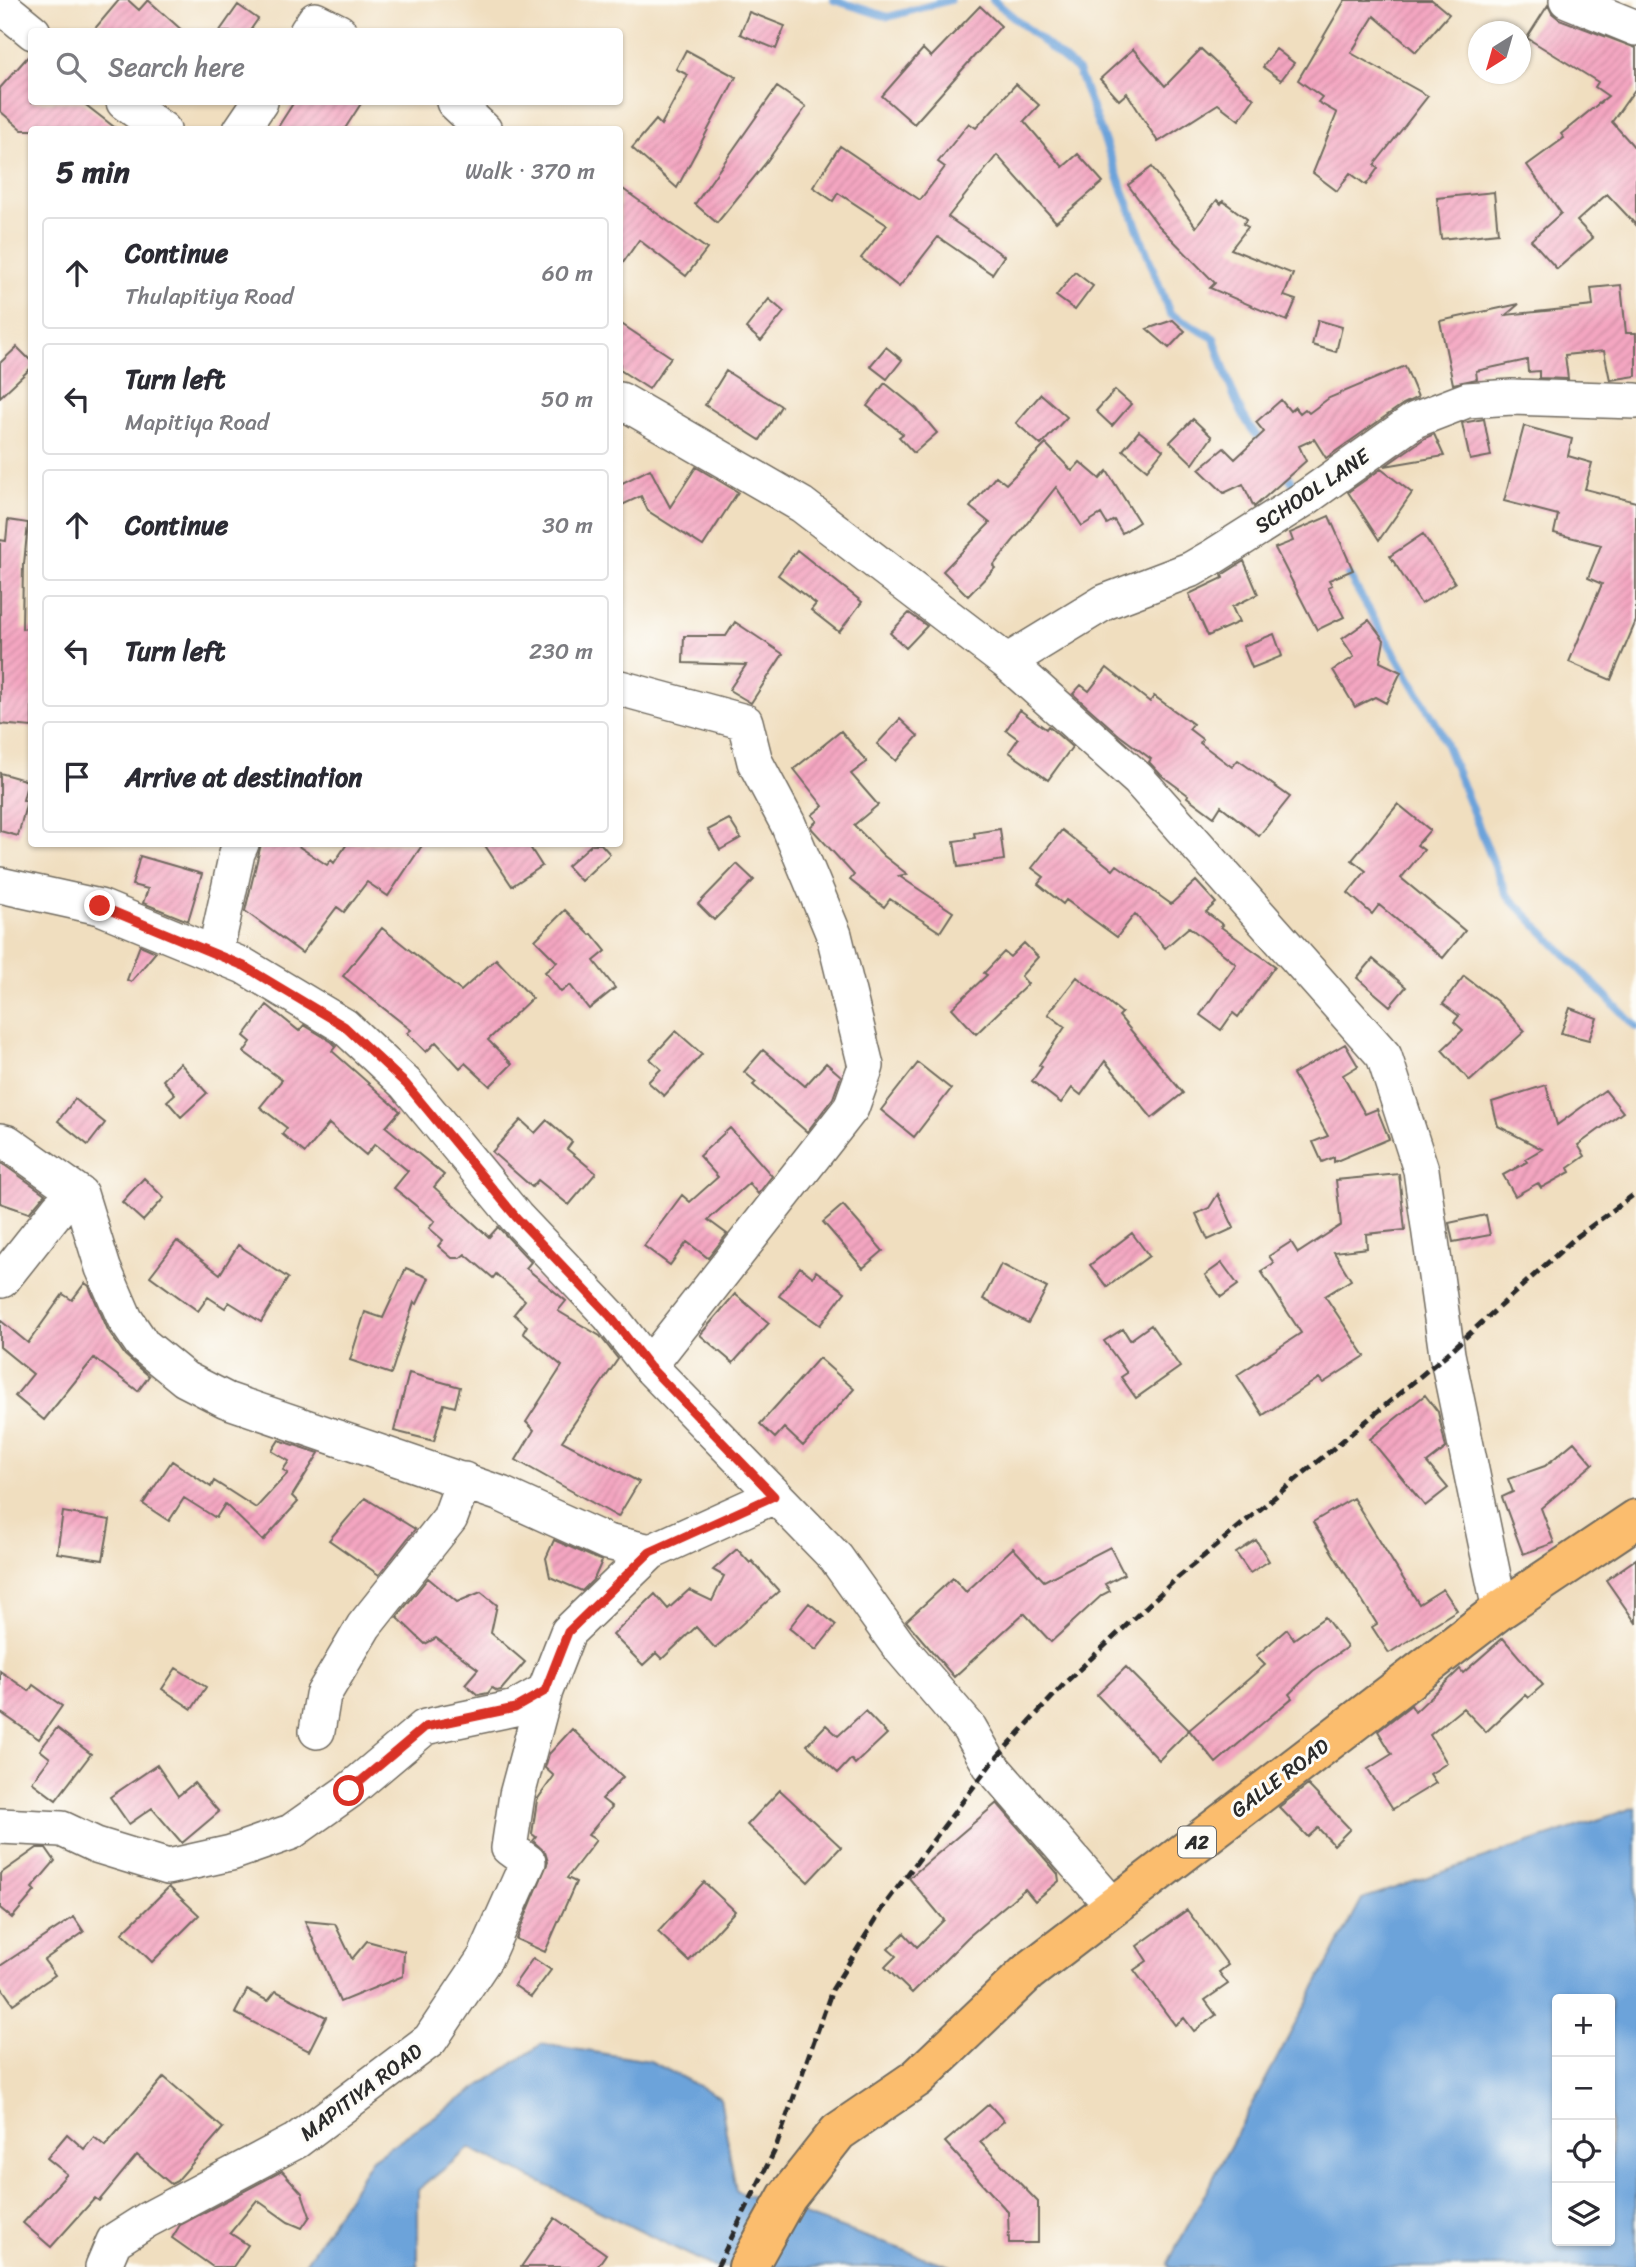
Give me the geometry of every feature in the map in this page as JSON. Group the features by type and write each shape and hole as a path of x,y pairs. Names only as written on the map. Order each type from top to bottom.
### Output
{"highway":[{"name":"GALLE ROAD","path":"748,2267 787,2197 838,2132 917,2078 1028,1972 1113,1906 1500,1609 1636,1519"}],"street":[{"path":"1567,0 1636,28"},
{"path":"0,5 28,28"},
{"path":"309,28 315,19 332,28"},
{"path":"128,105 157,126"},
{"path":"244,126 258,105"},
{"path":"457,105 480,126"},
{"name":"SCHOOL LANE","path":"1007,662 1105,601 1192,569 1211,558 1304,499 1415,420 1467,400 1512,397 1636,401"},
{"path":"623,402 802,505 1007,662 1138,779 1384,1056 1421,1170 1447,1354 1500,1609"},
{"path":"623,689 745,722 755,762 788,824 834,934 866,1066 850,1108 649,1366"},
{"path":"215,954 240,847"},
{"path":"0,885 100,906 244,966 344,1026 406,1084 516,1217 610,1316 649,1366 836,1558 898,1645 969,1728 990,1765 1113,1906"},
{"path":"0,1141 8,1143 80,1194 103,1268 125,1319 142,1344 185,1379 226,1400 333,1439 501,1494 607,1542 650,1552"},
{"path":"2,1280 58,1208 80,1194"},
{"path":"317,1731 323,1695 364,1626 450,1518 464,1480"},
{"name":"MAPITIYA ROAD","path":"103,2267 114,2241 147,2220 296,2141 430,2040 485,1958 528,1862 509,1848 517,1795 545,1691 568,1632 650,1552 774,1496"},
{"path":"0,1826 62,1829 96,1845 168,1867 231,1853 291,1832 349,1791 425,1727 515,1708 545,1691"}],"water":[{"path":"1636,1807 1636,2267 1169,2267 1168,2263 1362,1899"},
{"path":"542,2044 650,2061 720,2097 736,2191 952,2267 714,2267 470,2148 418,2190 418,2267 303,2267 372,2159"}],"building":[{"path":"119,0 128,0 139,10 148,0 180,28 95,28"},
{"path":"1345,0 1432,0 1449,14 1416,52 1374,16 1351,53 1428,96 1374,165 1378,168 1366,185 1350,173 1337,191 1313,173 1337,113 1318,102 1322,97 1298,80"},
{"path":"238,5 258,19 252,28 222,28"},
{"path":"1548,5 1559,19 1636,48 1636,88 1612,122 1636,149 1636,225 1607,194 1577,221 1593,238 1557,269 1531,240 1561,213 1527,165 1564,138 1561,134 1608,96 1595,87 1598,82 1531,40 1531,32"},
{"path":"980,6 1001,26 914,124 882,96 923,49 931,57"},
{"path":"749,12 785,26 776,49 740,34"},
{"path":"1133,49 1165,86 1201,49 1254,99 1239,120 1218,104 1158,142 1127,93 1119,100 1100,79"},
{"path":"1276,49 1294,63 1281,80 1263,67"},
{"path":"686,50 736,77 677,188 632,148 656,120 661,125 688,75 676,69"},
{"path":"28,56 28,105 86,105 113,126 28,126 28,130 22,130 0,111 0,88"},
{"path":"1016,84 1039,105 1024,121 1063,167 1078,154 1103,182 1056,222 997,155 948,217 1004,256 992,274 938,237 899,287 861,258 887,225 838,193 833,201 813,187 840,146 920,200 945,167 938,162 969,123 976,128"},
{"path":"777,87 806,107 765,164 717,223 695,204"},
{"path":"292,105 360,105 347,126 279,126"},
{"path":"1152,167 1196,227 1217,200 1221,204 1223,201 1247,219 1243,224 1248,227 1231,249 1293,274 1284,296 1296,300 1287,321 1210,288 1215,283 1158,225 1128,185"},
{"path":"623,189 707,249 686,276 639,240 623,263"},
{"path":"1494,192 1498,233 1441,239 1437,198"},
{"path":"1075,272 1093,286 1075,310 1056,296"},
{"path":"1621,285 1626,333 1636,333 1636,376 1610,380 1604,351 1565,355 1568,379 1539,378 1539,371 1528,372 1527,360 1476,371 1477,379 1453,384 1440,321 1519,304 1506,315 1593,306 1591,288"},
{"path":"769,299 784,312 761,341 746,328"},
{"path":"1173,320 1185,331 1169,348 1147,329"},
{"path":"1318,320 1342,327 1336,352 1312,345"},
{"path":"623,325 671,357 649,389 623,372"},
{"path":"17,347 28,358 28,371 0,397 0,363"},
{"path":"886,347 902,360 887,379 870,366"},
{"path":"1405,366 1418,397 1403,404 1326,458 1314,439 1299,446 1306,461 1254,507 1243,484 1224,493 1199,469 1224,448 1235,459 1264,432 1256,422 1281,400 1290,411 1295,407 1300,413 1305,409 1309,413 1329,398"},
{"path":"726,371 781,406 760,440 705,405"},
{"path":"885,383 917,409 937,433 914,453 899,437 903,434 867,406"},
{"path":"1115,390 1131,404 1112,426 1096,411"},
{"path":"1041,394 1067,417 1041,445 1016,423"},
{"path":"1193,419 1212,437 1193,464 1170,442"},
{"path":"1484,419 1491,456 1470,460 1462,423"},
{"path":"1524,426 1572,439 1568,456 1592,463 1585,489 1636,502 1636,621 1611,680 1569,662 1602,584 1588,578 1601,545 1554,533 1558,515 1504,501"},
{"path":"1139,431 1163,450 1147,470 1123,450"},
{"path":"1434,434 1444,456 1385,466 1425,438"},
{"path":"1046,444 1072,471 1080,462 1100,479 1107,471 1139,522 1122,533 1114,520 1107,524 1101,514 1082,526 1056,487 993,566 995,568 968,596 943,571 990,523 970,507 996,476 1006,484"},
{"path":"696,467 738,492 703,546 648,511 641,496 623,505 623,482 650,469 670,507"},
{"path":"1381,469 1412,493 1379,540 1348,492"},
{"path":"1329,516 1353,570 1329,580 1332,585 1328,587 1344,617 1317,630 1275,548 1293,541 1290,533"},
{"path":"8,520 28,523 23,564 22,629 28,628 28,727 0,724 0,540 6,541"},
{"path":"1423,534 1455,583 1421,604 1390,556"},
{"path":"797,550 862,602 839,632 811,610 816,604 778,575"},
{"path":"1244,561 1258,594 1232,607 1239,622 1208,636 1189,594 1223,578 1222,575"},
{"path":"909,613 927,626 906,648 890,633"},
{"path":"1369,620 1384,640 1380,662 1401,672 1386,703 1375,697 1355,707 1333,670 1354,657 1342,639"},
{"path":"735,622 783,654 751,703 729,690 746,665 683,663 684,636 726,636"},
{"path":"1274,634 1282,656 1252,668 1243,646"},
{"path":"1107,668 1150,702 1154,696 1193,724 1189,729 1202,739 1200,743 1232,767 1238,760 1290,797 1259,836 1221,806 1214,817 1187,797 1188,795 1161,775 1149,762 1151,759 1073,694 1081,685 1089,691"},
{"path":"1020,710 1046,729 1048,726 1072,747 1048,780 1009,752 1018,739 1006,730"},
{"path":"900,719 918,736 896,761 877,744"},
{"path":"841,731 867,762 851,774 878,805 854,825 884,856 907,874 899,876 953,912 940,932 890,899 884,907 850,880 854,875 812,829 811,826 817,821 812,815 823,806 794,769"},
{"path":"0,773 28,781 23,800 27,801 18,836 0,831"},
{"path":"1398,804 1430,830 1417,845 1424,850 1401,878 1465,931 1443,958 1379,905 1372,914 1348,893 1366,871 1352,860"},
{"path":"729,819 741,838 720,850 708,830"},
{"path":"1000,829 1004,860 958,867 954,841 975,838 974,833"},
{"path":"1062,830 1113,870 1117,865 1171,904 1196,881 1216,903 1206,912 1223,925 1221,927 1275,966 1238,1017 1233,1013 1221,1030 1200,1015 1236,964 1189,927 1165,948 1135,914 1117,937 1066,900 1063,904 1038,884 1044,877 1032,868"},
{"path":"260,847 300,847 327,865 331,860 334,863 345,847 421,847 388,896 367,882 344,912 337,907 302,953 245,911"},
{"path":"486,847 530,847 542,866 512,886"},
{"path":"589,847 604,847 610,854 581,881 567,866"},
{"path":"140,856 202,874 188,921 143,903 148,889 132,885"},
{"path":"737,864 754,880 714,920 698,904"},
{"path":"565,910 592,934 606,951 594,961 615,988 589,1009 570,985 561,992 545,972 557,962 535,940"},
{"path":"382,928 461,991 496,959 532,998 488,1040 512,1064 490,1086 465,1063 460,1068 436,1042 426,1052 407,1033 411,1030 343,976"},
{"path":"1024,943 1038,957 1021,976 1028,984 976,1034 952,1008 987,975 984,973 1004,952 1010,957"},
{"path":"140,945 156,952 131,982 127,980"},
{"path":"1373,959 1406,987 1390,1006 1357,978"},
{"path":"1464,976 1498,1002 1525,1031 1470,1081 1442,1050 1463,1030 1454,1022 1459,1016 1443,1004"},
{"path":"1077,977 1122,1013 1119,1016 1183,1093 1152,1118 1105,1061 1081,1095 1072,1088 1061,1103 1032,1081 1042,1067 1039,1065 1065,1027 1048,1014"},
{"path":"267,1005 299,1031 304,1025 336,1046 332,1051 400,1111 386,1127 444,1175 434,1187 489,1237 498,1227 531,1262 526,1268 566,1301 558,1311 600,1336 618,1359 562,1441 639,1482 618,1517 516,1460 534,1430 526,1422 562,1366 523,1333 527,1326 514,1314 525,1300 496,1274 493,1278 465,1254 460,1258 452,1258 438,1246 443,1240 429,1228 435,1221 394,1188 408,1171 375,1144 366,1155 329,1124 305,1153 282,1134 287,1128 260,1107 282,1080 244,1052 251,1042 244,1036"},
{"path":"1570,1008 1597,1018 1589,1040 1561,1033"},
{"path":"676,1031 702,1054 664,1096 648,1082 661,1069 650,1059"},
{"path":"1345,1044 1358,1066 1343,1075 1365,1114 1377,1109 1389,1139 1334,1162 1334,1157 1322,1162 1313,1142 1328,1136 1293,1074"},
{"path":"763,1050 805,1086 826,1063 841,1076 833,1098 807,1132 753,1085 756,1082 744,1072"},
{"path":"180,1063 207,1093 181,1117 167,1101 175,1094 163,1080"},
{"path":"918,1063 951,1089 914,1137 881,1110"},
{"path":"1546,1085 1557,1125 1605,1090 1623,1112 1578,1145 1585,1156 1568,1168 1570,1172 1541,1188 1538,1183 1515,1196 1503,1175 1527,1162 1525,1159 1542,1149 1498,1126 1492,1102"},
{"path":"75,1099 105,1123 88,1145 58,1121"},
{"path":"521,1120 535,1133 547,1120 572,1142 567,1149 596,1173 569,1205 538,1180 532,1187 492,1152"},
{"path":"730,1128 772,1176 758,1194 749,1183 708,1220 727,1234 708,1258 687,1242 670,1265 644,1246 682,1195 690,1202 718,1177 699,1156"},
{"path":"0,1162 45,1194 29,1213 0,1203"},
{"path":"1399,1174 1405,1230 1366,1234 1367,1248 1334,1252 1351,1280 1325,1296 1365,1356 1323,1383 1319,1378 1263,1415 1237,1375 1301,1333 1261,1271 1274,1263 1269,1256 1291,1242 1298,1253 1341,1225 1336,1180"},
{"path":"144,1178 164,1198 143,1221 122,1202"},
{"path":"1218,1194 1234,1228 1208,1240 1196,1214 1209,1208"},
{"path":"843,1205 883,1251 863,1268 823,1222"},
{"path":"1486,1215 1490,1235 1453,1242 1449,1223"},
{"path":"1132,1233 1149,1256 1107,1287 1090,1265"},
{"path":"177,1241 220,1274 238,1245 288,1278 261,1322 229,1302 225,1308 208,1297 198,1311 150,1276"},
{"path":"1222,1263 1238,1285 1221,1297 1205,1275"},
{"path":"1001,1264 1047,1288 1028,1323 983,1299"},
{"path":"800,1267 813,1277 816,1271 845,1292 820,1325 779,1296"},
{"path":"406,1268 429,1278 417,1304 414,1302 391,1374 350,1360 365,1312 383,1318"},
{"path":"85,1283 89,1286 108,1330 125,1355 149,1376 138,1391 94,1358 44,1420 15,1396 33,1374 0,1347 0,1320 28,1343 63,1294 72,1300"},
{"path":"735,1294 769,1323 733,1363 700,1335"},
{"path":"1151,1325 1180,1367 1136,1398 1121,1377 1127,1373 1104,1341 1123,1329 1130,1340"},
{"path":"819,1358 854,1389 803,1446 784,1428 775,1438 760,1424"},
{"path":"409,1373 460,1387 455,1407 444,1404 434,1441 394,1431"},
{"path":"1425,1395 1438,1412 1446,1448 1427,1463 1448,1488 1425,1506 1370,1439"},
{"path":"279,1440 319,1453 292,1496 298,1502 263,1541 225,1504 216,1518 184,1498 169,1521 143,1504 172,1461 211,1487 214,1481 256,1508 288,1473 283,1470 289,1461 272,1451"},
{"path":"1574,1442 1593,1464 1541,1508 1554,1543 1523,1554 1502,1497 1513,1492 1508,1479 1545,1466"},
{"path":"365,1498 415,1529 379,1575 329,1540"},
{"path":"1353,1498 1419,1604 1443,1589 1457,1610 1389,1653 1372,1627 1377,1624 1313,1522"},
{"path":"63,1512 110,1520 103,1560 57,1553"},
{"path":"554,1540 602,1561 594,1579 582,1591 550,1577 546,1558"},
{"path":"1256,1540 1269,1561 1250,1573 1236,1553"},
{"path":"1110,1547 1124,1574 1105,1584 1110,1591 1102,1595 1051,1642 1024,1613 954,1677 906,1621 953,1578 966,1592 1013,1548 1044,1581"},
{"path":"737,1549 750,1563 752,1561 779,1591 715,1648 696,1627 662,1659 656,1653 643,1665 613,1635 655,1594 668,1609 689,1590 712,1601 724,1576 713,1570"},
{"path":"1636,1559 1636,1623 1606,1580"},
{"path":"428,1578 457,1602 481,1592 497,1605 491,1633 525,1662 501,1690 492,1688 488,1693 478,1695 465,1684 478,1669 436,1638 425,1644 397,1617"},
{"path":"809,1603 836,1625 816,1650 789,1628"},
{"path":"1325,1617 1347,1647 1313,1671 1289,1694 1292,1698 1216,1763 1189,1730 1265,1665 1256,1656 1287,1629 1294,1639"},
{"path":"1503,1638 1543,1685 1528,1698 1525,1695 1486,1732 1463,1708 1430,1735 1447,1763 1430,1774 1436,1783 1393,1809 1368,1769 1392,1754 1378,1731 1411,1705 1415,1712 1460,1669 1463,1673"},
{"path":"1126,1667 1189,1730 1159,1760 1097,1695"},
{"path":"176,1668 206,1687 192,1709 162,1689"},
{"path":"0,1671 29,1691 33,1685 62,1706 39,1739 0,1712"},
{"path":"865,1711 887,1734 855,1764 851,1759 838,1773 807,1745 826,1725 838,1736"},
{"path":"57,1728 91,1754 56,1800 32,1782 50,1758 40,1750"},
{"path":"572,1729 623,1777 602,1799 612,1807 588,1835 596,1840 567,1878 576,1882 545,1952 516,1939 548,1862 545,1852 533,1841 536,1837 532,1834 537,1800 554,1776 545,1768 549,1754"},
{"path":"157,1765 178,1796 194,1783 219,1812 182,1843 152,1808 129,1824 110,1797"},
{"path":"1308,1785 1350,1829 1334,1845 1318,1828 1308,1837 1279,1807"},
{"path":"780,1790 841,1847 808,1882 747,1825"},
{"path":"997,1803 1058,1874 1059,1881 1035,1901 1025,1889 968,1937 912,1993 885,1967 896,1956 888,1949 904,1933 917,1947 944,1920 909,1878"},
{"path":"37,1848 46,1848 55,1861 32,1888 35,1891 12,1918 0,1908 0,1874"},
{"path":"704,1882 735,1911 689,1961 658,1932"},
{"path":"169,1887 199,1915 152,1962 122,1933"},
{"path":"1187,1910 1228,1965 1219,1972 1228,1984 1205,2000 1216,2015 1194,2031 1184,2018 1175,2025 1134,1970 1147,1961 1137,1946"},
{"path":"74,1917 84,1932 44,1960 55,1975 13,2004 0,1985 0,1966"},
{"path":"305,1921 335,1924 352,1959 367,1941 404,1951 403,1976 340,2002"},
{"path":"533,1958 551,1970 531,1997 514,1985"},
{"path":"247,1990 268,2001 276,1991 326,2017 309,2051 235,2013"},
{"path":"164,2077 223,2128 177,2181 171,2184 137,2155 99,2201 95,2198 51,2247 23,2223 67,2174 47,2158 67,2134 84,2149 94,2137 105,2146"},
{"path":"989,2104 1004,2121 980,2142 1038,2202 1038,2243 1009,2243 1008,2212 945,2142"},
{"path":"282,2171 302,2193 310,2216 302,2228 288,2222 257,2200 230,2233 248,2245 233,2267 213,2267 172,2238 180,2225"},
{"path":"555,2218 606,2254 597,2267 521,2267"}],"waterway":[{"path":"834,0 888,17 950,0"},
{"path":"993,0 1078,71 1170,314 1214,338 1239,408 1264,444"},
{"path":"1283,468 1299,492"},
{"path":"1342,564 1440,730 1506,894 1636,1027"}],"railway":[{"path":"717,2267 775,2150 832,1990 886,1903 990,1765 1067,1681 1176,1579 1447,1354 1574,1239 1636,1193"}],"route":[{"path":"100,906 244,966 344,1026 406,1084 516,1217 610,1316 649,1366 774,1496 650,1552 568,1632 545,1691 515,1708 425,1727 349,1791"}]}
